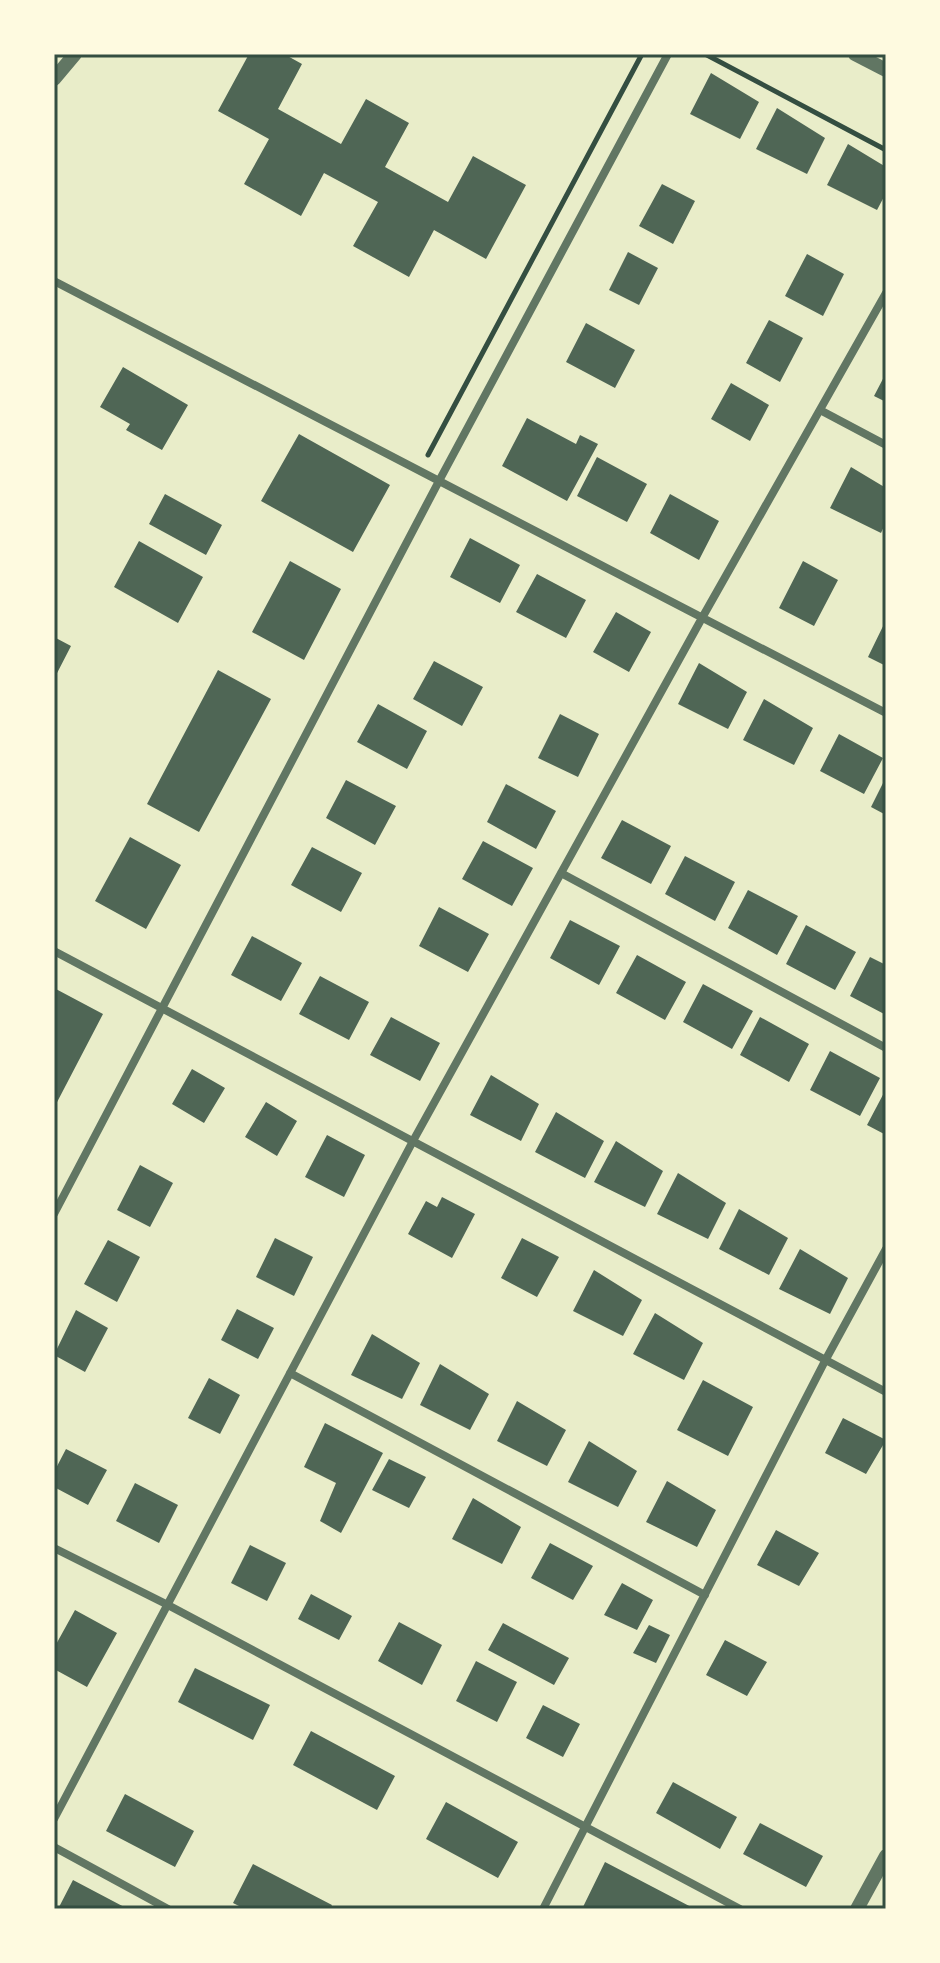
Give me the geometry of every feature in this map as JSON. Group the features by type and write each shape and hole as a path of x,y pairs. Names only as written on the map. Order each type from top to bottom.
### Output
{"street":[{"path":"54,79 75,54"},
{"path":"54,1214 439,481 668,54"},
{"path":"855,54 886,70"},
{"path":"54,281 886,713"},
{"path":"54,1819 413,1141 886,293"},
{"path":"820,410 886,445"},
{"path":"561,873 886,1048"},
{"path":"54,951 886,1392"},
{"path":"543,1909 826,1359 886,1249"},
{"path":"290,1373 705,1595"},
{"path":"54,1548 166,1604 740,1909"},
{"path":"54,1847 168,1909"},
{"path":"857,1909 886,1856"}],"path":[{"path":"420,470 642,54"},
{"path":"705,54 886,150"}],"building":[{"path":"249,54 284,54 302,64 278,109 341,144 366,99 409,123 385,167 448,202 473,156 526,185 486,259 434,230 409,277 353,246 378,202 324,173 301,216 244,184 269,139 218,111"},
{"path":"711,73 759,102 740,139 690,114"},
{"path":"777,108 825,138 807,174 756,149"},
{"path":"848,144 886,167 886,193 877,210 827,185"},
{"path":"662,184 695,201 673,244 639,226"},
{"path":"628,252 658,268 639,305 609,290"},
{"path":"807,254 844,274 823,316 785,296"},
{"path":"769,320 803,338 780,382 746,363"},
{"path":"586,323 635,350 615,388 566,362"},
{"path":"123,367 188,405 162,450 126,430 130,424 100,407"},
{"path":"886,373 886,402 874,396"},
{"path":"731,383 769,405 750,441 711,419"},
{"path":"527,418 576,444 580,435 598,444 567,501 502,466"},
{"path":"299,434 390,485 353,552 261,501"},
{"path":"597,457 647,484 627,522 577,496"},
{"path":"851,467 886,488 886,522 881,533 830,508"},
{"path":"165,494 222,525 206,555 149,524"},
{"path":"670,494 719,521 699,560 650,533"},
{"path":"470,538 520,565 500,603 450,577"},
{"path":"139,541 203,577 178,623 114,587"},
{"path":"290,561 341,589 304,660 252,632"},
{"path":"803,561 838,580 814,626 779,608"},
{"path":"537,574 586,600 566,638 516,612"},
{"path":"616,612 651,632 629,672 593,652"},
{"path":"886,620 886,666 868,657"},
{"path":"54,637 71,646 54,679"},
{"path":"434,661 483,687 462,726 413,699"},
{"path":"699,663 747,692 728,729 678,704"},
{"path":"218,670 271,699 199,832 147,804"},
{"path":"764,699 813,728 794,765 743,740"},
{"path":"378,704 427,731 407,769 357,742"},
{"path":"560,714 599,734 578,777 538,758"},
{"path":"839,734 883,758 864,794 820,771"},
{"path":"886,777 886,815 871,807"},
{"path":"346,780 396,806 375,845 326,818"},
{"path":"506,784 556,811 536,849 487,822"},
{"path":"622,820 671,846 651,884 601,858"},
{"path":"130,837 181,865 146,929 95,901"},
{"path":"483,841 533,868 512,906 462,879"},
{"path":"312,847 362,873 341,912 291,885"},
{"path":"685,856 735,882 715,921 665,894"},
{"path":"748,890 798,916 777,955 728,928"},
{"path":"439,907 489,934 468,972 419,946"},
{"path":"570,920 620,946 599,985 550,958"},
{"path":"806,925 856,952 835,990 786,964"},
{"path":"252,936 302,963 281,1001 231,975"},
{"path":"637,955 686,982 665,1020 616,993"},
{"path":"870,957 886,965 886,1015 850,996"},
{"path":"320,976 369,1002 349,1040 299,1014"},
{"path":"703,984 753,1011 732,1049 683,1022"},
{"path":"54,988 103,1014 54,1108"},
{"path":"391,1017 440,1043 420,1081 370,1055"},
{"path":"760,1017 809,1044 789,1082 740,1055"},
{"path":"830,1051 880,1078 860,1116 810,1090"},
{"path":"192,1069 225,1088 204,1123 172,1104"},
{"path":"491,1075 539,1104 521,1141 470,1115"},
{"path":"886,1089 886,1135 867,1125"},
{"path":"266,1102 297,1121 277,1156 245,1137"},
{"path":"556,1112 604,1141 585,1178 535,1152"},
{"path":"327,1135 365,1155 344,1197 305,1177"},
{"path":"616,1141 663,1171 645,1207 594,1182"},
{"path":"140,1165 173,1183 150,1227 117,1210"},
{"path":"678,1173 726,1203 708,1239 657,1214"},
{"path":"442,1197 475,1214 452,1258 408,1234 426,1201 437,1207"},
{"path":"739,1209 788,1238 769,1275 719,1249"},
{"path":"275,1238 313,1257 294,1296 256,1277"},
{"path":"522,1238 559,1257 537,1297 501,1278"},
{"path":"108,1240 140,1257 117,1302 84,1284"},
{"path":"800,1249 848,1278 830,1314 779,1289"},
{"path":"594,1270 642,1300 623,1336 573,1311"},
{"path":"237,1309 274,1328 258,1359 221,1340"},
{"path":"76,1310 108,1328 85,1372 54,1355"},
{"path":"655,1313 703,1343 684,1380 633,1354"},
{"path":"372,1334 420,1363 402,1399 351,1375"},
{"path":"440,1364 489,1394 470,1430 420,1405"},
{"path":"209,1378 240,1395 220,1434 188,1418"},
{"path":"703,1380 753,1407 728,1456 677,1430"},
{"path":"517,1401 566,1430 547,1466 497,1441"},
{"path":"843,1418 886,1440 866,1474 825,1453"},
{"path":"325,1423 383,1453 341,1533 320,1521 336,1483 304,1467"},
{"path":"589,1441 637,1471 618,1507 568,1482"},
{"path":"66,1449 107,1470 88,1505 54,1487 54,1472"},
{"path":"389,1459 426,1477 409,1508 372,1490"},
{"path":"667,1481 716,1510 697,1547 646,1522"},
{"path":"135,1483 178,1505 159,1543 116,1521"},
{"path":"473,1498 521,1527 502,1564 452,1539"},
{"path":"776,1530 819,1553 799,1586 757,1565"},
{"path":"550,1543 593,1566 573,1600 531,1578"},
{"path":"250,1545 286,1563 267,1601 231,1583"},
{"path":"622,1583 653,1600 637,1630 604,1615"},
{"path":"311,1594 352,1616 339,1640 298,1619"},
{"path":"75,1610 117,1633 87,1687 54,1669 54,1648"},
{"path":"399,1622 442,1645 422,1685 378,1661"},
{"path":"503,1623 569,1658 554,1685 488,1650"},
{"path":"649,1625 670,1635 656,1663 633,1653"},
{"path":"725,1640 767,1662 747,1696 706,1675"},
{"path":"476,1661 517,1682 497,1722 456,1701"},
{"path":"195,1668 270,1705 253,1740 178,1702"},
{"path":"543,1705 580,1724 563,1757 526,1738"},
{"path":"311,1731 395,1776 377,1810 293,1765"},
{"path":"673,1782 737,1817 720,1849 656,1813"},
{"path":"125,1794 194,1831 175,1867 106,1831"},
{"path":"446,1802 518,1842 498,1878 426,1839"},
{"path":"760,1823 823,1856 806,1887 743,1854"},
{"path":"605,1862 695,1909 582,1909"},
{"path":"253,1864 332,1905 330,1909 245,1909 233,1903"},
{"path":"73,1880 128,1909 58,1909"}]}
